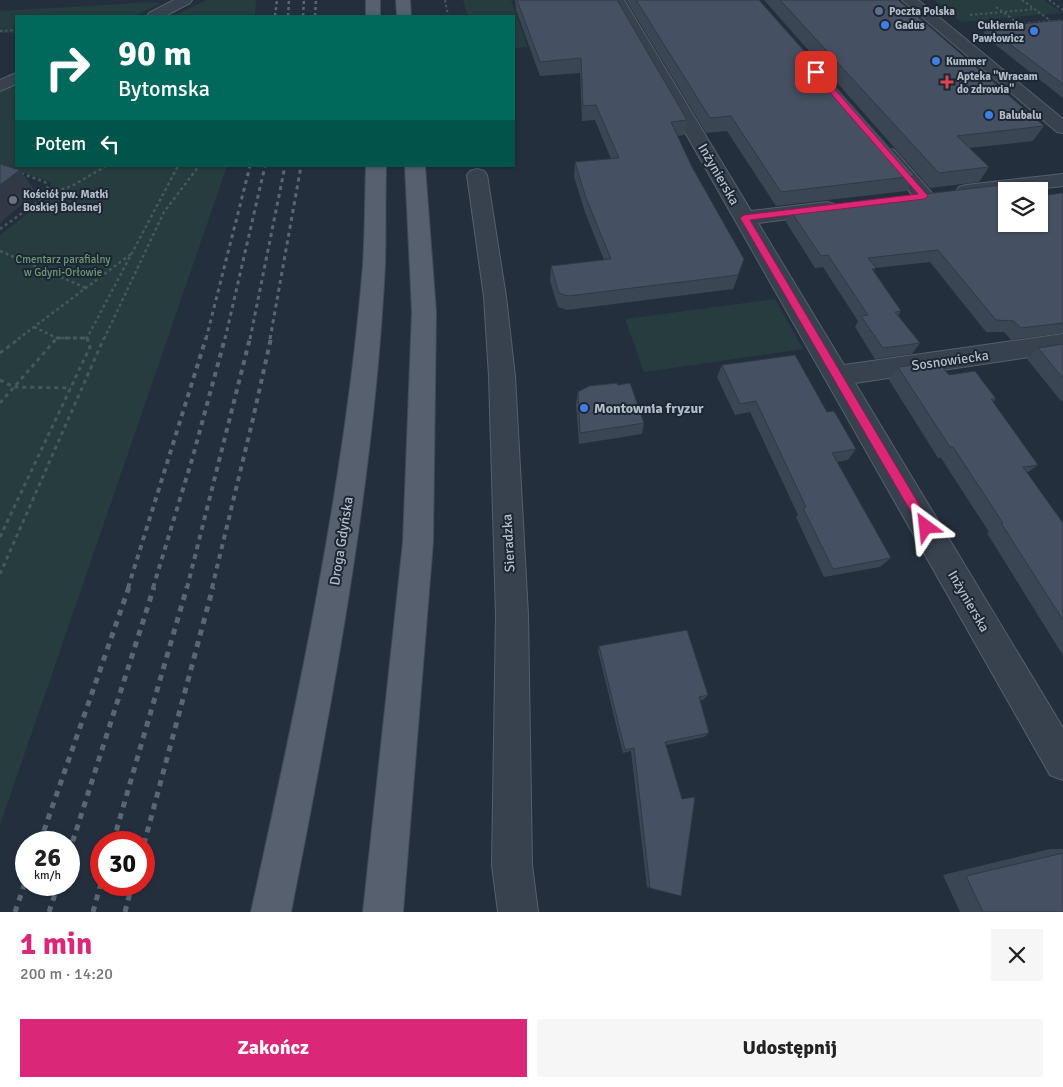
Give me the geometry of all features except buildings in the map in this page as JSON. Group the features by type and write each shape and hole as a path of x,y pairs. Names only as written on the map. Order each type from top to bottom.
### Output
{"main road":[{"path":"373,0 373,15"},
{"path":"403,0 404,15"},
{"name":"Droga Gdyńska","path":"271,912 309,730 344,528 361,401 374,274 376,167"},
{"path":"383,912 418,542 424,312 415,167"}],"street":[{"path":"156,15 185,0"},
{"name":"Inżynierska","path":"617,0 1063,762"},
{"path":"908,0 1063,128"},
{"path":"0,86 15,78"},
{"path":"876,141 915,197 1063,180"},
{"name":"Sieradzka","path":"477,175 495,297 502,376 505,484 512,615 512,865 518,912"},
{"path":"744,218 846,206"},
{"name":"Sosnowiecka","path":"838,376 1063,343"}],"path":[{"path":"445,0 448,15"},
{"path":"1022,0 1051,21"},
{"path":"1048,0 1063,10"},
{"path":"996,7 1018,24"},
{"path":"970,15 1035,9"},
{"path":"976,28 1063,20"},
{"path":"1044,21 1052,27"},
{"path":"996,26 1001,30"},
{"path":"0,31 15,30"},
{"path":"0,229 50,193 63,191 84,181 105,167"},
{"path":"0,537 90,347 87,338 177,167"},
{"path":"0,574 100,347 164,212 198,167"},
{"path":"13,171 45,182 50,193"},
{"path":"0,251 86,288"},
{"path":"0,353 132,253"},
{"path":"34,327 57,338 87,338"},
{"path":"0,403 57,338"},
{"path":"0,380 14,387 71,388"}],"green space":[{"path":"207,0 256,0 255,15 175,15"},
{"path":"463,0 511,0 528,47 515,48 515,15 468,15"},
{"path":"934,0 1044,0 1062,13 961,22"},
{"path":"155,2 160,4 135,15 15,15 15,33 0,33 0,11"},
{"name":"Cmentarz parafialny w Gdyni-Orłowie","path":"15,84 15,167 227,167 0,825 0,235 57,191 50,186 51,182 0,165 0,91"},
{"path":"775,299 803,349 644,372 625,319"}],"railway":[{"path":"275,15 277,0"},
{"path":"288,15 289,0"},
{"path":"303,15 304,0"},
{"path":"315,15 316,0"},
{"path":"206,339 250,167"},
{"path":"225,339 265,167"},
{"path":"250,339 285,167"},
{"path":"270,339 301,167"},
{"path":"128,588 206,338"},
{"path":"153,588 193,456 225,338"},
{"path":"187,588 250,338"},
{"path":"212,588 271,338"},
{"path":"44,831 129,587"},
{"path":"76,831 154,587"},
{"path":"116,831 187,587"},
{"path":"147,831 213,587"},
{"path":"15,912 20,896"},
{"path":"49,912 54,896"},
{"path":"93,912 97,896"},
{"path":"125,912 129,896"}],"place":[{"name":"Poczta Polska","path":"879,11"},
{"name":"Gadus","path":"885,25"},
{"name":"Cukiernia Pawłowicz","path":"1034,31"},
{"name":"Kummer","path":"936,61"},
{"name":"Apteka ''Wracam do zdrowia''","path":"947,82"},
{"name":"Balubalu","path":"989,115"},
{"name":"Kościół pw. Matki Boskiej Bolesnej","path":"13,200"},
{"name":"Montownia fryzur","path":"584,408"}],"route":[{"path":"816,72 924,196 744,218 926,527"}]}
